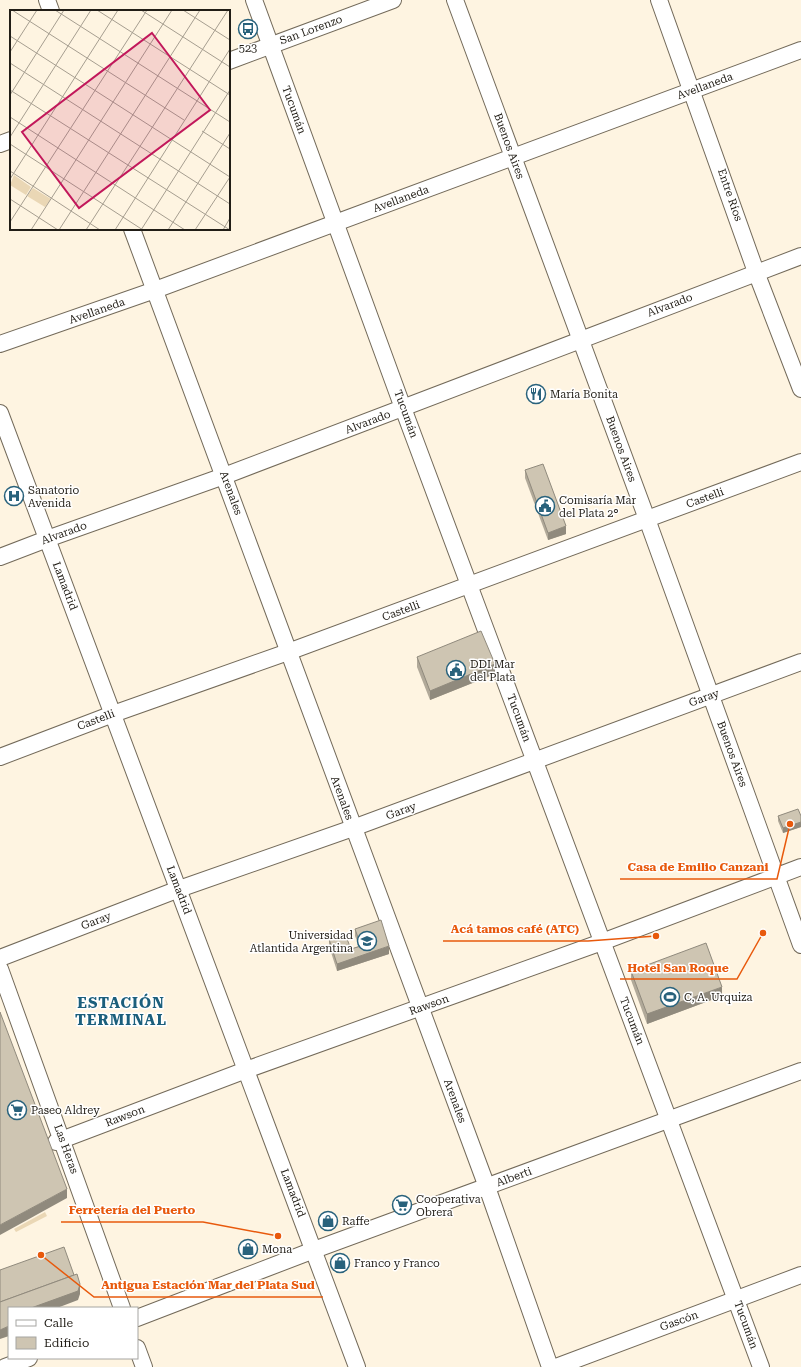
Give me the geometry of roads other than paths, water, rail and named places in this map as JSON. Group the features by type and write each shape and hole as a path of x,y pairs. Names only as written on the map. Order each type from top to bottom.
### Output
{"street":[{"path":"47,0 51,10"},
{"name":"Tucumán","path":"254,0 403,408 761,1367"},
{"name":"San Lorenzo","path":"230,61 393,0"},
{"name":"Buenos Aires","path":"455,0 647,519 801,945"},
{"name":"Entre Ríos","path":"660,0 756,272 801,390"},
{"name":"Avellaneda","path":"0,344 155,290 801,50"},
{"path":"0,144 10,140"},
{"name":"Arenales","path":"132,230 487,1187 550,1367"},
{"name":"Alvarado","path":"0,557 224,476 801,256"},
{"name":"Lamadrid","path":"0,413 357,1367"},
{"name":"Castelli","path":"0,757 113,714 288,652 801,462"},
{"name":"Garay","path":"0,958 179,889 353,828 801,662"},
{"name":"Rawson","path":"60,1141 246,1070 602,942 801,867"},
{"name":"Las Heras","path":"0,969 60,1141 122,1307"},
{"name":"Alberti","path":"138,1318 314,1250 801,1071"},
{"name":"Gascón","path":"556,1367 801,1275"},
{"path":"138,1351 144,1367"},
{"path":"5,1367 26,1359"}],"place":[{"name":"523","path":"248,29"},
{"name":"María Bonita","path":"536,394"},
{"name":"Sanatorio Avenida","path":"14,496"},
{"name":"Comisaría Mar del Plata 2°","path":"545,506"},
{"name":"DDI Mar del Plata","path":"456,670"},
{"name":"Casa de Emilio Canzani","path":"790,824"},
{"name":"Hotel San Roque","path":"763,933"},
{"name":"Acá tamos café (ATC)","path":"656,936"},
{"name":"Universidad Atlantida Argentina","path":"367,941"},
{"name":"C, A. Urquiza","path":"670,997"},
{"name":"Paseo Aldrey","path":"17,1110"},
{"name":"Cooperativa Obrera","path":"402,1205"},
{"name":"Raffe","path":"328,1221"},
{"name":"Ferretería del Puerto","path":"278,1236"},
{"name":"Mona","path":"248,1249"},
{"name":"Antigua Estación Mar del Plata Sud","path":"41,1255"},
{"name":"Franco y Franco","path":"340,1263"}],"district":[{"name":"ESTACIÓN TERMINAL","path":"121,1012"}]}
